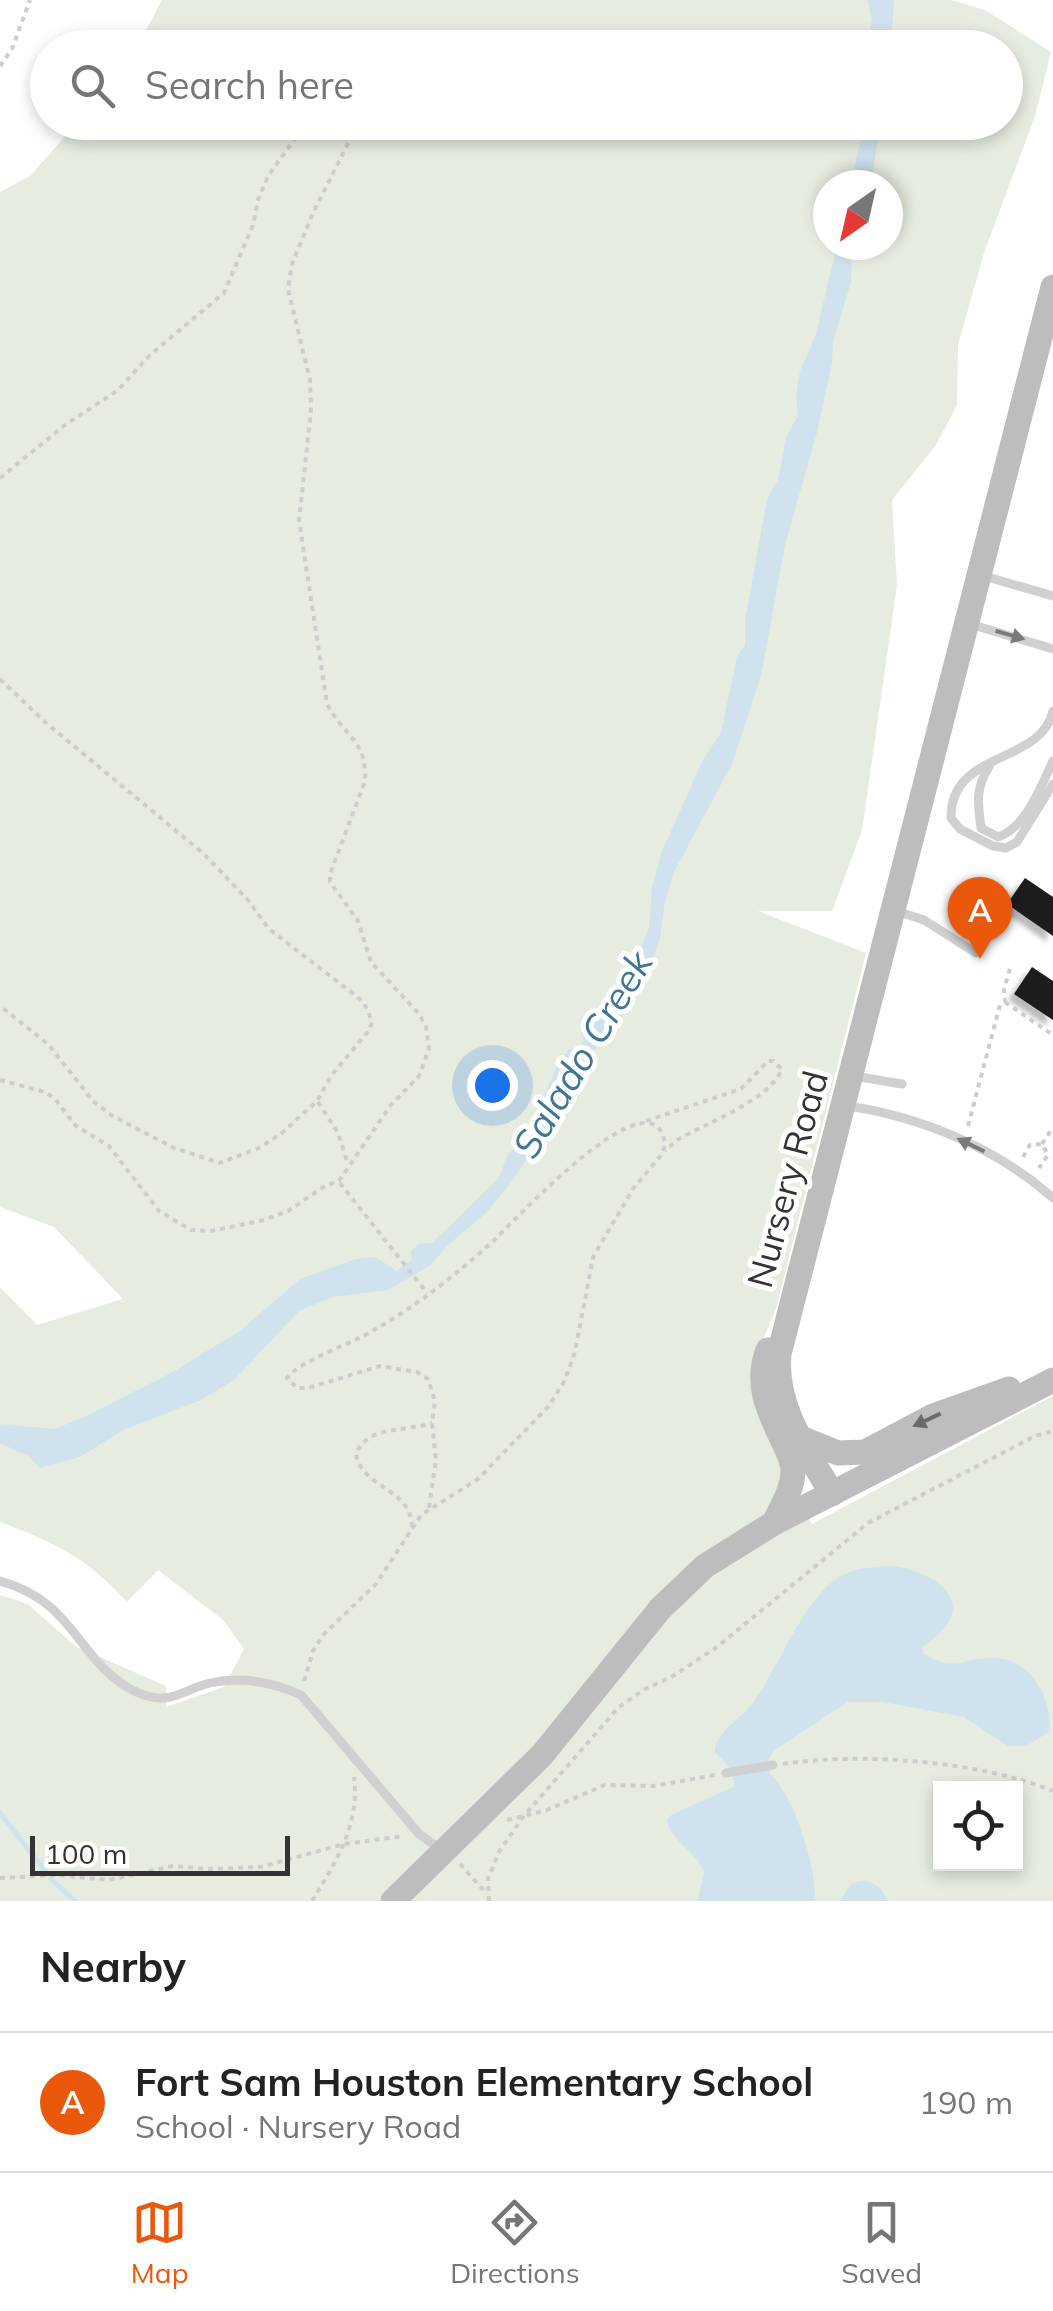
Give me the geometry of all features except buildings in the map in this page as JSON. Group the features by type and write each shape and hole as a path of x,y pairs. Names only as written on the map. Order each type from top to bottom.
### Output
{"street":[{"name":"Nursery Road","path":"832,1494 787,1412 779,1388 779,1354 1053,287"},
{"path":"774,1523 788,1492 793,1466 765,1400 760,1369 787,1316"},
{"path":"801,1438 838,1454 865,1452 967,1402 1053,1380"},
{"path":"393,1901 542,1755 660,1608 685,1583 728,1550 774,1523 1053,1380"}],"lane":[{"path":"979,574 1053,596"},
{"path":"967,624 1053,649"},
{"path":"1053,711 1045,730 969,774 952,809 952,818 960,829 1000,849 1017,842 1053,784"},
{"path":"990,765 976,798 981,828 998,837 1015,827 1053,761"},
{"path":"893,910 924,920 976,953"},
{"path":"851,1075 902,1084"},
{"path":"843,1106 872,1110 957,1138 1014,1169 1053,1198"},
{"path":"0,1581 25,1589 50,1604 98,1662 138,1692 166,1699 180,1697 205,1684 255,1680 282,1686 301,1696 419,1834 444,1852"},
{"path":"726,1774 774,1766"}],"path":[{"path":"0,66 12,48 30,0"},
{"path":"0,478 65,425 118,390 150,356 224,294 253,225 268,176 295,140"},
{"path":"0,1080 45,1092 55,1099 76,1126 109,1146 168,1219 191,1230 211,1231 288,1212 338,1181 390,1106 420,1076 428,1049 426,1027 419,1014 371,962 358,922 330,882 365,782 366,765 360,746 334,718 327,704 299,520 308,445 310,380 288,288 292,264 313,213 350,140"},
{"path":"0,679 45,722 204,854 287,945 364,1003 372,1021 317,1101 282,1133 220,1163 204,1160 111,1115 78,1084 48,1044 0,1006"},
{"path":"1005,1002 1004,989 1011,965"},
{"path":"1005,1002 1053,1035"},
{"path":"968,1126 1000,1005 1005,1002"},
{"path":"301,1696 313,1651 376,1584 412,1527 429,1508 478,1479 548,1406 566,1380 593,1257 633,1190 677,1140 763,1092 782,1069 773,1060 726,1096 632,1124 568,1168 460,1271 376,1330 299,1366 287,1378 297,1388 308,1388 369,1367 393,1366 428,1379 435,1402 432,1422 436,1460 429,1508"},
{"path":"317,1101 338,1133 348,1164"},
{"path":"644,1122 660,1130 665,1138 662,1154"},
{"path":"1042,1144 1053,1127"},
{"path":"1023,1157 1030,1145 1042,1144"},
{"path":"1040,1168 1048,1154 1042,1144"},
{"path":"338,1181 427,1292"},
{"path":"412,1527 412,1518 401,1498 360,1468 356,1454 365,1438 373,1434 414,1429 432,1422"},
{"path":"489,1901 488,1880 500,1852 523,1817 618,1708 717,1647 868,1523 1034,1436 1053,1431"},
{"path":"312,1901 354,1820 351,1752"},
{"path":"774,1766 828,1757 865,1758 1001,1776 1053,1792"},
{"path":"506,1820 604,1786 653,1786 726,1774"},
{"path":"0,1878 56,1875 109,1880 173,1866 261,1867 344,1844 419,1834"},
{"path":"444,1852 487,1894"}],"shaded area":[{"path":"162,0 951,0 985,10 1016,30 146,30"},
{"path":"1023,34 1051,52 1035,116 984,253 958,345 957,405 936,445 892,500 897,585 862,830 832,911 758,911 866,953 776,1308 759,1349 783,1478 812,1524 1053,1396 1053,1901 0,1901 0,1595 28,1604 75,1646 166,1686 166,1707 224,1687 244,1649 223,1620 158,1570 127,1602 98,1573 69,1553 0,1522 0,1287 37,1325 123,1299 54,1227 0,1207 0,192 30,176 62,140 1023,140"}],"water":[{"path":"868,0 894,0 892,30 870,30"},
{"path":"860,140 878,140 873,170 854,170"},
{"name":"Salado Creek","path":"833,260 852,260 851,282 833,342 817,432 785,545 761,676 732,764 674,872 649,969 605,1040 572,1070 567,1099 513,1180 487,1212 430,1266 388,1290 332,1297 299,1311 234,1380 201,1400 123,1430 80,1457 39,1468 30,1457 0,1443 0,1424 55,1429 173,1372 241,1330 300,1279 356,1259 375,1257 397,1271 412,1259 411,1251 419,1244 432,1243 499,1178 507,1156 536,1125 559,1062 569,1049 578,1048 584,1041 581,1033 615,1001 649,928 652,887 662,851 704,758 721,733 737,657 745,645 745,620 767,500 778,480 787,435 798,416 800,371 816,334"},
{"path":"895,1566 937,1582 951,1598 950,1620 922,1648 924,1654 951,1663 993,1658 1018,1665 1043,1693 1049,1732 1026,1746 1008,1746 964,1717 883,1702 848,1702 775,1750 769,1759 770,1774 787,1798 802,1833 815,1901 698,1901 704,1871 673,1834 667,1819 735,1786 730,1768 715,1752 716,1745 752,1704 823,1591 849,1572"},
{"path":"860,1881 877,1886 888,1901 840,1901 851,1884"}],"waterway":[{"path":"0,1813 47,1873"},
{"path":"51,1879 75,1901"}],"place":[{"name":"Fort Sam Houston Elementary School","path":"980,959"}]}
